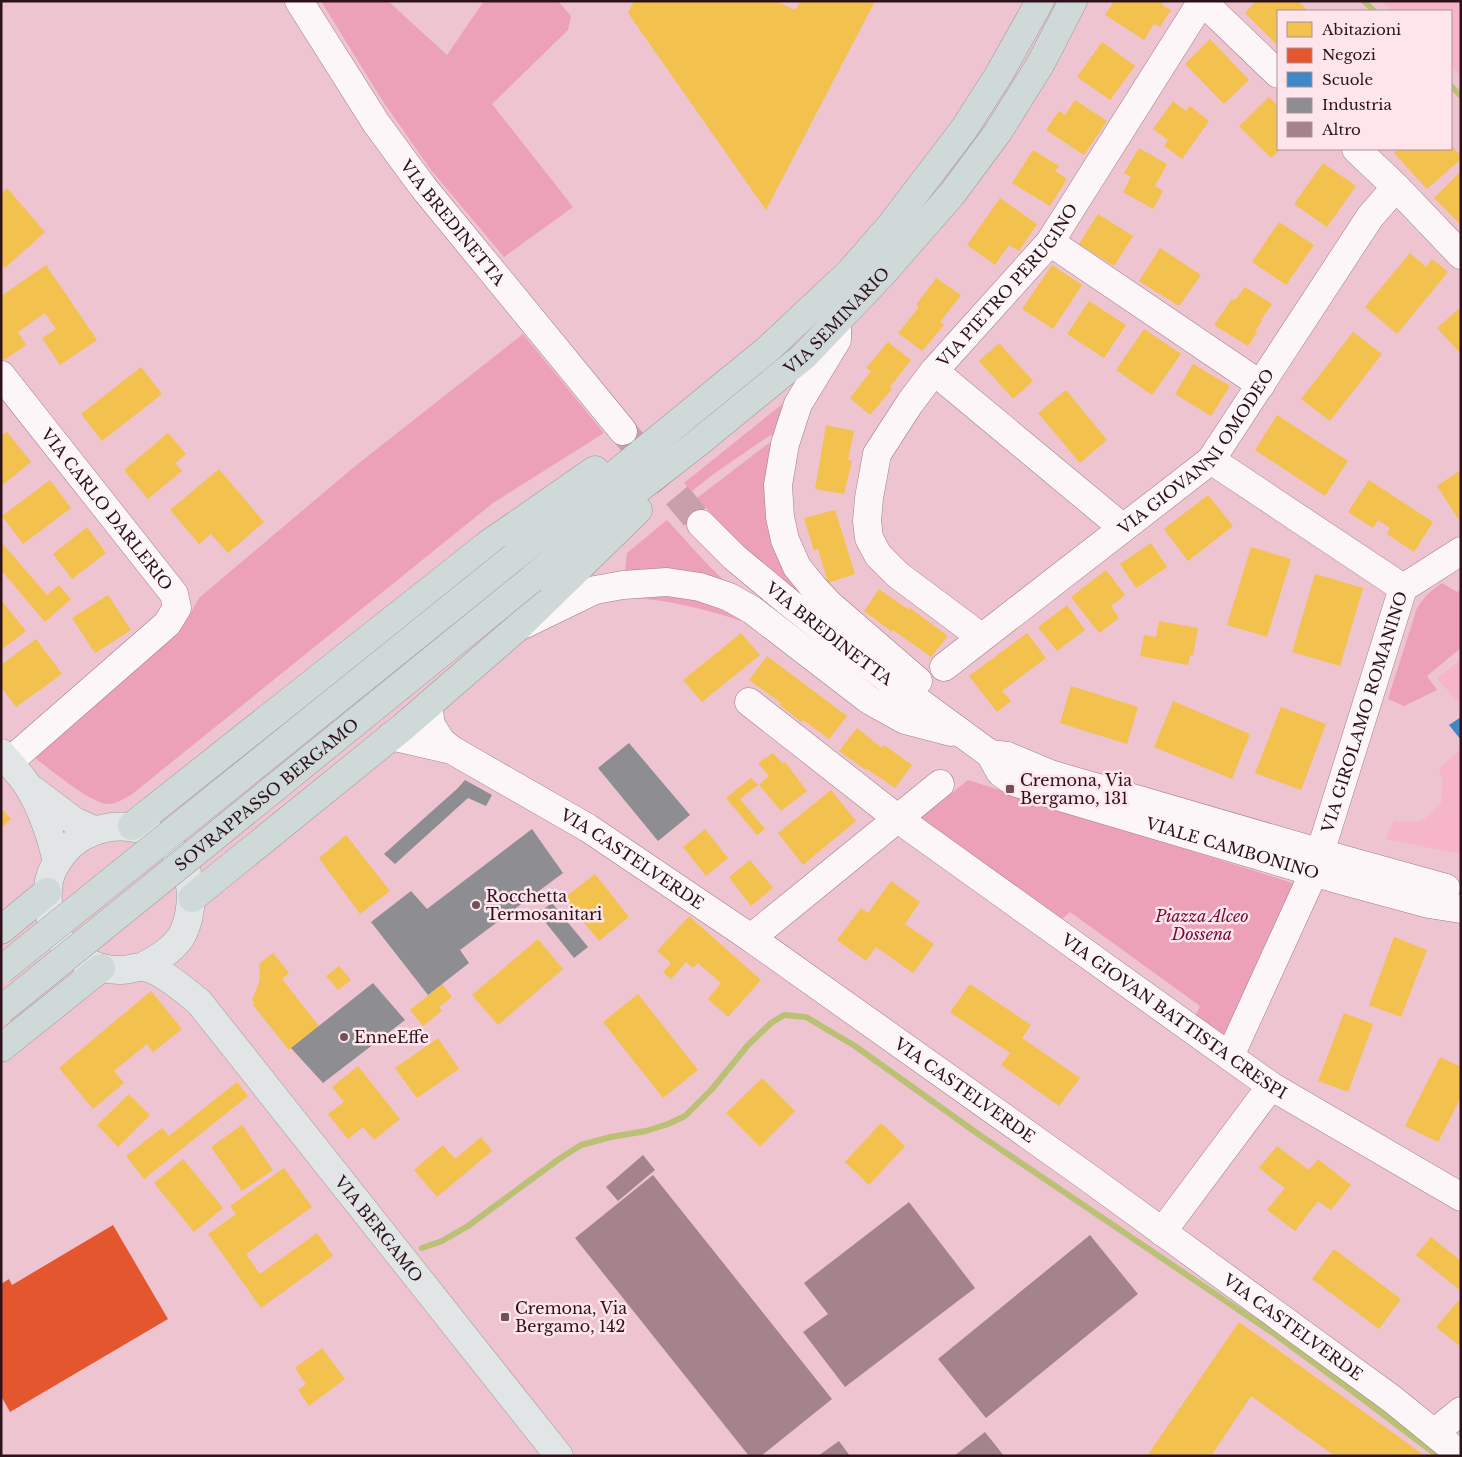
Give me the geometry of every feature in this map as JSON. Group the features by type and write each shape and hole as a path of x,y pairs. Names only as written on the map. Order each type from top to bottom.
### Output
{"highway":[{"name":"VIA SEMINARIO","path":"514,558 768,349 813,309 850,272 891,226 964,129 998,76 1040,1"},
{"name":"VIA SEMINARIO","path":"532,579 628,497 804,356 883,273 952,194 998,132 1041,63 1073,1"},
{"path":"132,826 487,544 606,463 684,417"},
{"path":"192,898 391,736 517,628 642,506 699,442"},
{"name":"SOVRAPPASSO BERGAMO","path":"1,970 514,558"},
{"name":"SOVRAPPASSO BERGAMO","path":"1,1010 532,579"},
{"path":"220,756 214,772 217,786 225,801 233,810 248,821 262,825 280,826"},
{"path":"1,930 47,892"},
{"path":"1,1048 101,968"}],"main road":[{"path":"5,758 28,786 52,840 57,862"},
{"path":"28,786 74,821 94,830"},
{"name":"VIA BERGAMO","path":"112,826 132,826 151,832 168,844 181,859 189,878 192,898 189,918 180,937 164,955 142,967 122,970 101,968 83,960 67,948 55,931 49,912 47,892 50,877 57,862 72,843 94,830 112,826"},
{"name":"VIA BERGAMO","path":"180,937 182,960 199,1002"},
{"name":"VIA BERGAMO","path":"142,967 164,975 199,1002 558,1456"}],"street":[{"name":"VIA BREDINETTA","path":"299,1 376,123 423,187 623,431"},
{"name":"VIA PIETRO PERUGINO","path":"981,637 898,575 878,554 869,538 867,521 868,498 877,454 910,403 934,371 1050,242 1202,2 1277,73"},
{"path":"1357,150 1396,186 1461,255"},
{"name":"VIA GIOVANNI OMODEO","path":"944,667 1210,460 1370,217 1396,186"},
{"path":"1050,242 1261,385"},
{"path":"837,321 837,340 798,404 785,444 778,485 780,517 785,540 798,567 814,588 829,604 930,692 963,736"},
{"path":"934,371 1123,528"},
{"name":"VIA CARLO DARLERIO","path":"1,375 174,594 177,608 167,624 5,758"},
{"path":"1210,460 1403,588"},
{"name":"VIA BREDINETTA","path":"701,524 734,557 787,601 851,652 963,736"},
{"name":"VIA GIROLAMO ROMANINO","path":"1317,862 1403,588 1461,551"},
{"path":"517,628 595,590 668,582 700,587 729,597 752,610 869,700 905,720 963,736"},
{"name":"VIA GIOVAN BATTISTA CRESPI","path":"749,702 897,818 1271,1086 1461,1197"},
{"name":"VIA CASTELVERDE","path":"428,705 431,725 442,741 452,750 588,828 751,938 1162,1232 1392,1400 1461,1455"},
{"name":"VIA CASTELVERDE","path":"391,736 452,750"},
{"name":"VIALE CAMBONINO","path":"963,736 990,754 1000,772 1014,782 1054,795 1317,862 1461,890"},
{"path":"751,938 940,784"},
{"path":"1230,1056 1317,862"},
{"name":"VIALE CAMBONINO","path":"1317,862 1429,904 1461,909"},
{"path":"1162,1232 1271,1086"},
{"path":"1434,1433 1461,1411"}],"shaded area":[{"path":"1381,1 1461,1 1461,76 1452,68 1452,10 1391,10"},
{"path":"1461,660 1461,705 1437,678"},
{"path":"1461,750 1461,854 1385,839 1394,821 1415,822 1425,819 1441,804 1443,781 1439,768"}],"green space":[{"path":"321,1 388,1 447,55 484,1 558,1 571,16 568,30 492,104 573,207 504,257 431,170 382,100"},
{"path":"523,334 604,433 493,503 131,795 115,803 102,803 82,793 35,758 184,625 199,598 354,467"},
{"path":"786,401 776,434 769,436 692,491 684,483"},
{"path":"769,443 773,446 810,603 736,541 697,498"},
{"path":"667,520 728,584 625,573 627,553"},
{"path":"1442,583 1457,592 1461,589 1461,648 1427,676 1437,690 1404,706 1388,699 1417,608 1434,588"},
{"path":"668,595 698,600 742,619 741,621 671,603 628,598"},
{"name":"Piazza Alceo Dossena","path":"968,780 1296,884 1225,1039 1195,1016 1200,1006 1070,912 1061,920 918,820"}],"building: Abitazioni":[{"path":"634,1 776,1 795,10 801,1 875,1 766,210 628,13"},
{"path":"1114,1 1164,1 1162,5 1171,10 1160,27 1154,24 1144,40 1105,15"},
{"path":"1256,1 1298,1 1307,10 1277,10 1277,45 1245,13"},
{"path":"1210,39 1249,80 1224,104 1185,64"},
{"path":"1102,42 1135,66 1110,100 1077,77"},
{"path":"1269,97 1277,105 1277,150 1280,150 1271,158 1239,126"},
{"path":"1075,100 1107,121 1084,155 1046,130 1059,111 1065,115"},
{"path":"1173,101 1186,111 1190,106 1209,121 1182,159 1164,146 1168,140 1153,129"},
{"path":"1452,146 1461,156 1461,159 1427,189 1394,153 1398,150 1452,150"},
{"path":"1139,148 1167,164 1155,186 1163,191 1153,209 1123,192 1131,177 1124,173"},
{"path":"1033,150 1059,166 1055,171 1067,179 1050,206 1012,183"},
{"path":"1323,163 1356,186 1327,227 1294,204"},
{"path":"1461,171 1461,225 1434,198"},
{"path":"7,188 45,232 5,268 1,263 1,194"},
{"path":"1000,198 1037,224 1019,251 1009,245 995,265 967,245"},
{"path":"1098,214 1133,236 1114,266 1079,244"},
{"path":"1279,222 1314,245 1286,285 1252,262"},
{"path":"1160,248 1201,275 1179,306 1139,281"},
{"path":"1410,253 1426,267 1432,259 1448,272 1397,334 1365,307"},
{"path":"46,265 97,340 60,365 42,338 56,329 45,313 18,332 26,345 4,360 1,356 1,296"},
{"path":"1052,265 1082,285 1053,329 1022,309"},
{"path":"936,278 961,295 940,322 944,325 922,351 898,333 919,307 916,305"},
{"path":"1245,287 1272,304 1261,320 1255,331 1257,332 1248,346 1214,325 1231,300 1236,299"},
{"path":"1089,301 1126,325 1104,358 1067,334"},
{"path":"1461,307 1461,354 1437,328"},
{"path":"1144,329 1181,354 1152,395 1116,370"},
{"path":"1353,332 1382,354 1330,421 1301,399"},
{"path":"888,342 911,360 890,387 892,389 870,415 850,398 871,371 866,368"},
{"path":"999,343 1033,381 1013,399 979,361"},
{"path":"1193,364 1230,386 1211,416 1175,394"},
{"path":"141,367 162,394 102,441 81,414"},
{"path":"1066,390 1107,440 1080,463 1038,413"},
{"path":"1277,415 1348,461 1325,496 1255,450"},
{"path":"826,425 854,431 848,460 852,461 844,494 815,489"},
{"path":"7,432 31,462 1,486 1,436"},
{"path":"168,433 186,454 175,463 182,471 148,499 124,470"},
{"path":"219,469 264,522 228,553 211,534 199,544 170,510"},
{"path":"1461,470 1461,523 1437,486"},
{"path":"50,480 71,508 23,544 2,516"},
{"path":"1369,480 1433,522 1414,552 1387,534 1390,528 1378,520 1373,528 1348,512"},
{"path":"1208,495 1233,526 1188,561 1164,529"},
{"path":"835,510 855,574 828,583 818,549 814,551 804,518"},
{"path":"87,527 106,553 72,579 53,554"},
{"path":"1,542 47,595 59,585 71,599 45,622 1,570"},
{"path":"1151,543 1167,567 1136,588 1120,564"},
{"path":"1251,547 1291,559 1267,637 1227,625"},
{"path":"1106,570 1125,595 1111,606 1119,618 1099,633 1071,597"},
{"path":"1315,574 1363,588 1340,666 1292,652"},
{"path":"879,589 909,610 910,608 948,636 931,657 864,611"},
{"path":"108,595 131,630 95,653 72,618"},
{"path":"1,600 26,631 1,650"},
{"path":"1067,605 1085,630 1057,651 1038,627"},
{"path":"1159,621 1198,628 1193,656 1190,655 1188,665 1140,656 1144,635 1156,637"},
{"path":"741,633 760,655 702,702 683,680"},
{"path":"1027,633 1046,658 1002,691 1011,701 997,712 969,676"},
{"path":"36,639 62,674 16,707 1,687 1,665"},
{"path":"767,656 847,716 829,739 803,720 801,722 780,705 781,703 749,680"},
{"path":"1071,686 1138,707 1127,744 1060,723"},
{"path":"1173,701 1250,734 1232,779 1154,747"},
{"path":"1281,707 1326,724 1301,790 1255,773"},
{"path":"857,728 882,748 884,745 912,765 895,788 839,751"},
{"path":"773,753 783,764 785,762 807,791 781,811 759,785 769,776 758,763"},
{"path":"751,778 758,785 740,799 765,829 757,835 726,798"},
{"path":"831,790 856,821 803,865 778,833"},
{"path":"1,808 11,819 1,828"},
{"path":"705,829 728,858 706,876 683,847"},
{"path":"346,835 390,891 360,914 319,858"},
{"path":"750,860 773,888 751,906 729,877"},
{"path":"595,874 629,917 599,941 564,898"},
{"path":"891,881 920,902 905,924 934,944 913,973 876,947 866,961 837,940 861,908 868,913"},
{"path":"689,916 761,980 728,1017 708,999 721,983 698,963 693,968 686,962 671,979 663,972 671,963 657,951"},
{"path":"1394,937 1427,950 1401,1017 1369,1005"},
{"path":"538,939 563,969 498,1025 472,995"},
{"name":"EnneEffe","path":"273,953 289,973 282,979 319,1026 289,1050 253,1005 255,1004 252,1000 259,983 259,964"},
{"name":"EnneEffe","path":"339,966 351,980 338,990 326,976"},
{"name":"EnneEffe","path":"442,984 452,997 439,1007 442,1011 423,1026 410,1010"},
{"path":"970,984 1031,1025 1022,1038 1080,1078 1059,1106 1001,1065 1010,1053 950,1012"},
{"path":"151,991 182,1029 153,1052 147,1044 114,1071 124,1083 93,1109 59,1068"},
{"path":"638,994 698,1070 663,1098 603,1022"},
{"path":"1344,1013 1373,1024 1348,1092 1318,1081"},
{"path":"438,1038 459,1069 417,1098 395,1068"},
{"path":"1440,1057 1461,1067 1461,1097 1438,1142 1405,1126"},
{"path":"358,1066 400,1119 374,1140 363,1127 348,1139 328,1114 344,1102 332,1087"},
{"path":"762,1078 795,1111 760,1147 726,1113"},
{"path":"237,1082 248,1096 144,1179 126,1156 162,1128 169,1136"},
{"path":"129,1094 150,1115 118,1147 97,1125"},
{"path":"881,1123 905,1146 869,1185 845,1162"},
{"path":"242,1125 273,1170 242,1191 211,1147"},
{"path":"481,1137 492,1151 437,1197 414,1170 443,1145 455,1159"},
{"path":"1277,1146 1309,1170 1318,1159 1351,1185 1331,1210 1318,1201 1295,1231 1267,1210 1285,1188 1259,1168"},
{"path":"183,1159 223,1208 194,1232 154,1183"},
{"path":"284,1168 312,1207 246,1254 260,1274 317,1233 333,1256 261,1308 208,1234 236,1214 230,1206"},
{"path":"1431,1237 1461,1261 1461,1291 1416,1255"},
{"path":"1334,1249 1401,1299 1379,1329 1312,1279"},
{"path":"1461,1298 1461,1347 1436,1327"},
{"path":"1239,1322 1425,1456 1335,1456 1251,1396 1211,1456 1147,1456"},
{"path":"322,1348 345,1379 309,1406 298,1390 306,1384 295,1368"}],"building: Negozi":[{"path":"113,1225 168,1319 10,1412 1,1396 1,1284 9,1279 12,1285"}],"building: Scuole":[{"path":"1461,717 1461,740 1449,725"}],"building: Industria":[{"path":"629,743 690,815 658,841 598,768"},
{"path":"465,780 492,795 486,806 468,798 395,864 384,854 458,788"},
{"name":"Rocchetta Termosanitari","path":"532,829 563,873 460,950 469,963 428,995 371,922 411,891 427,909"},
{"path":"552,903 588,947 574,958 538,913"},
{"name":"EnneEffe","path":"373,983 405,1020 323,1083 291,1048"}],"building: Altro":[{"path":"643,1155 655,1170 618,1201 606,1187"},
{"path":"653,1175 832,1399 761,1456 749,1456 575,1238"},
{"path":"909,1202 975,1288 845,1387 803,1332 828,1314 804,1283"},
{"path":"1090,1235 1138,1294 986,1418 938,1359"},
{"path":"985,1432 1004,1456 954,1456"},
{"path":"839,1441 850,1456 818,1456"}],"waterway":[{"path":"1364,1 1373,10"},
{"path":"1452,87 1461,96"},
{"path":"422,1248 442,1241 468,1226 581,1145 611,1137 646,1131 685,1116 712,1089 748,1045 771,1023 784,1015 806,1017 855,1046 981,1136 1276,1335 1438,1456"}],"tunnel":[{"path":"623,431 701,524"}],"place":[{"name":"Cremona, Via Bergamo, 131","path":"1010,789"},
{"name":"Rocchetta Termosanitari","path":"476,905"},
{"name":"EnneEffe","path":"344,1037"},
{"name":"Cremona, Via Bergamo, 142","path":"505,1317"}]}
